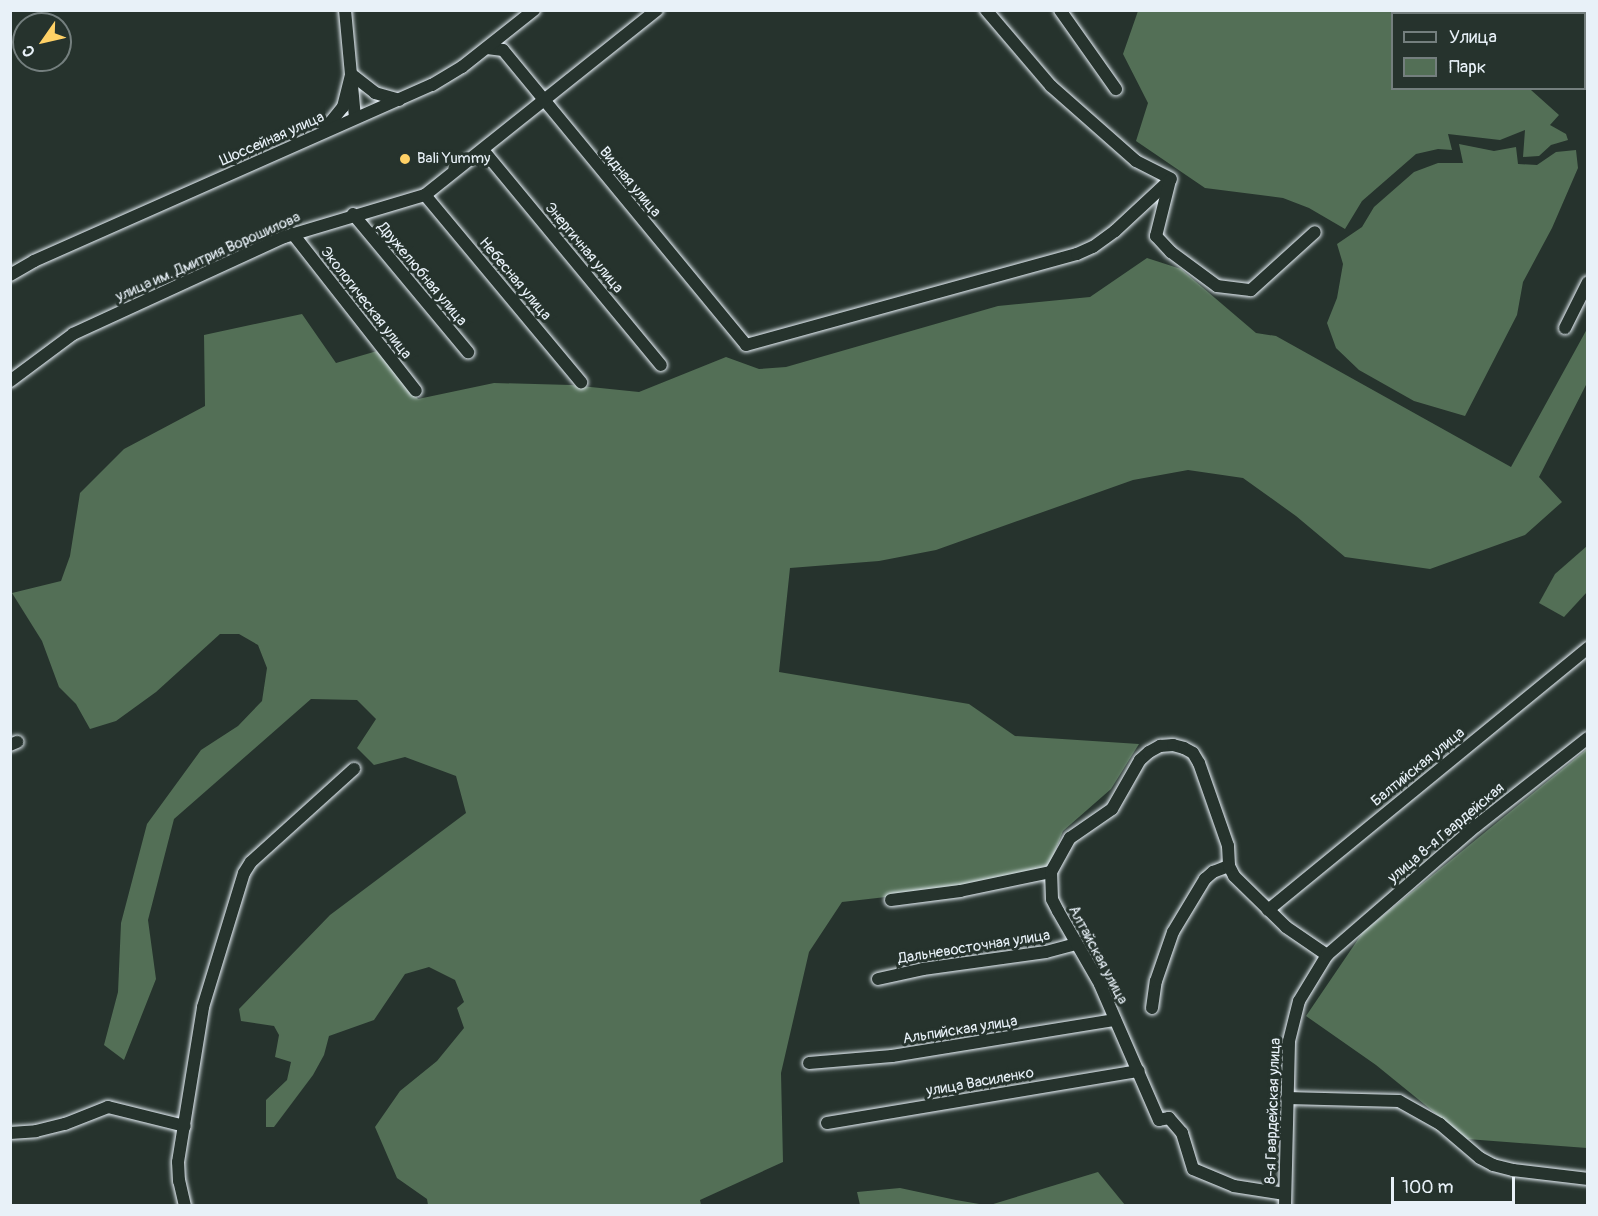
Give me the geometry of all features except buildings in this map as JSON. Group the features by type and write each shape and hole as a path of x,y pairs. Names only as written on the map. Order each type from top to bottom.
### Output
{"street":[{"path":"345,10 356,118"},
{"name":"Шоссейная улица","path":"10,275 45,256 432,85 487,48 534,10"},
{"name":"улица им. Дмитрия Ворошилова","path":"10,381 73,334 293,234 352,214 426,195 657,10"},
{"path":"986,10 1051,86 1136,161 1171,178 1156,236 1171,252 1217,286 1251,290 1315,232"},
{"path":"1060,10 1116,89"},
{"name":"Видная улица","path":"487,48 503,50 746,345 1077,254 1093,247 1115,231 1171,178"},
{"path":"351,74 375,93 399,100"},
{"path":"321,133 344,107 351,74"},
{"name":"Энергичная улица","path":"483,150 662,365"},
{"name":"Небесная улица","path":"426,195 581,382"},
{"name":"Дружелюбная улица","path":"352,214 468,352"},
{"name":"Экологическая улица","path":"293,234 416,391"},
{"path":"1565,328 1587,282"},
{"name":"Балтийская улица","path":"1268,909 1587,648"},
{"name":"улица 8-я Гвардейская","path":"1327,955 1476,826 1587,738"},
{"path":"891,900 960,891 1051,872 1070,837 1112,808 1140,760 1160,746 1173,745 1193,753 1199,763 1228,846 1229,866 1241,884 1296,934 1327,955"},
{"path":"185,1206 179,1180 178,1162 206,997 244,873 251,862 354,769"},
{"path":"1152,1008 1156,981 1173,932 1205,879 1213,872 1229,866"},
{"name":"Алтайская улица","path":"1051,872 1052,899 1075,944 1096,977 1159,1120 1169,1118 1182,1133 1193,1169 1234,1186 1285,1200"},
{"name":"Дальневосточная улица","path":"878,979 923,969 1046,952 1075,944"},
{"name":"8-я Гвардейская улица","path":"1285,1200 1287,1098 1292,1023 1299,1001 1327,955"},
{"name":"Альпийская улица","path":"809,1063 892,1056 1116,1020"},
{"name":"улица Василенко","path":"827,1123 1139,1071"},
{"path":"1287,1098 1399,1101 1440,1124 1480,1158 1493,1165 1513,1170 1587,1179"},
{"path":"10,1133 36,1131 65,1124 108,1107 185,1126"}],"green space":[{"path":"1138,11 1390,11 1391,90 1531,90 1559,115 1550,125 1566,134 1568,140 1551,145 1539,156 1523,157 1525,130 1500,140 1448,134 1452,150 1438,149 1416,154 1362,201 1345,229 1309,208 1283,198 1205,188 1136,141 1148,103 1123,54"},
{"path":"1459,144 1494,151 1516,147 1518,164 1537,165 1556,152 1576,150 1578,168 1552,228 1523,282 1517,315 1465,416 1414,401 1359,370 1336,348 1327,323 1337,298 1343,264 1337,244 1362,227 1374,207 1414,172 1438,163 1463,163"},
{"path":"1147,258 1181,269 1256,333 1276,336 1511,467 1587,329 1587,383 1539,477 1562,502 1525,535 1430,569 1345,557 1296,516 1243,478 1188,470 1133,480 936,550 879,561 790,568 779,672 969,704 1015,736 1139,744 1111,789 1063,831 1044,879 842,902 809,952 781,1073 783,1162 700,1200 701,1205 428,1205 427,1199 397,1178 375,1127 400,1091 437,1061 464,1028 457,1008 464,1002 455,980 429,967 405,974 374,1020 329,1036 324,1055 313,1075 274,1127 266,1127 266,1100 287,1080 291,1062 275,1057 279,1035 274,1026 241,1021 239,1009 330,915 466,813 456,776 405,757 374,765 357,748 376,719 357,700 311,699 174,819 148,920 156,979 124,1060 104,1045 118,992 121,923 147,824 201,750 238,726 262,701 267,668 258,645 239,634 220,634 156,692 116,721 90,729 76,704 59,687 42,641 12,593 61,581 70,556 80,493 124,449 205,406 204,335 302,314 336,363 377,351 418,399 494,383 571,385 639,392 726,357 759,369 786,367 998,306 1090,297"},
{"path":"1587,546 1587,592 1564,617 1539,603 1555,574"},
{"path":"1587,749 1587,1148 1467,1139 1376,1065 1306,1016 1363,932"},
{"path":"1098,1172 1125,1205 990,1205"},
{"path":"900,1188 985,1205 860,1205 857,1192"}],"place":[{"name":"Bali Yummy","path":"405,159"}]}
